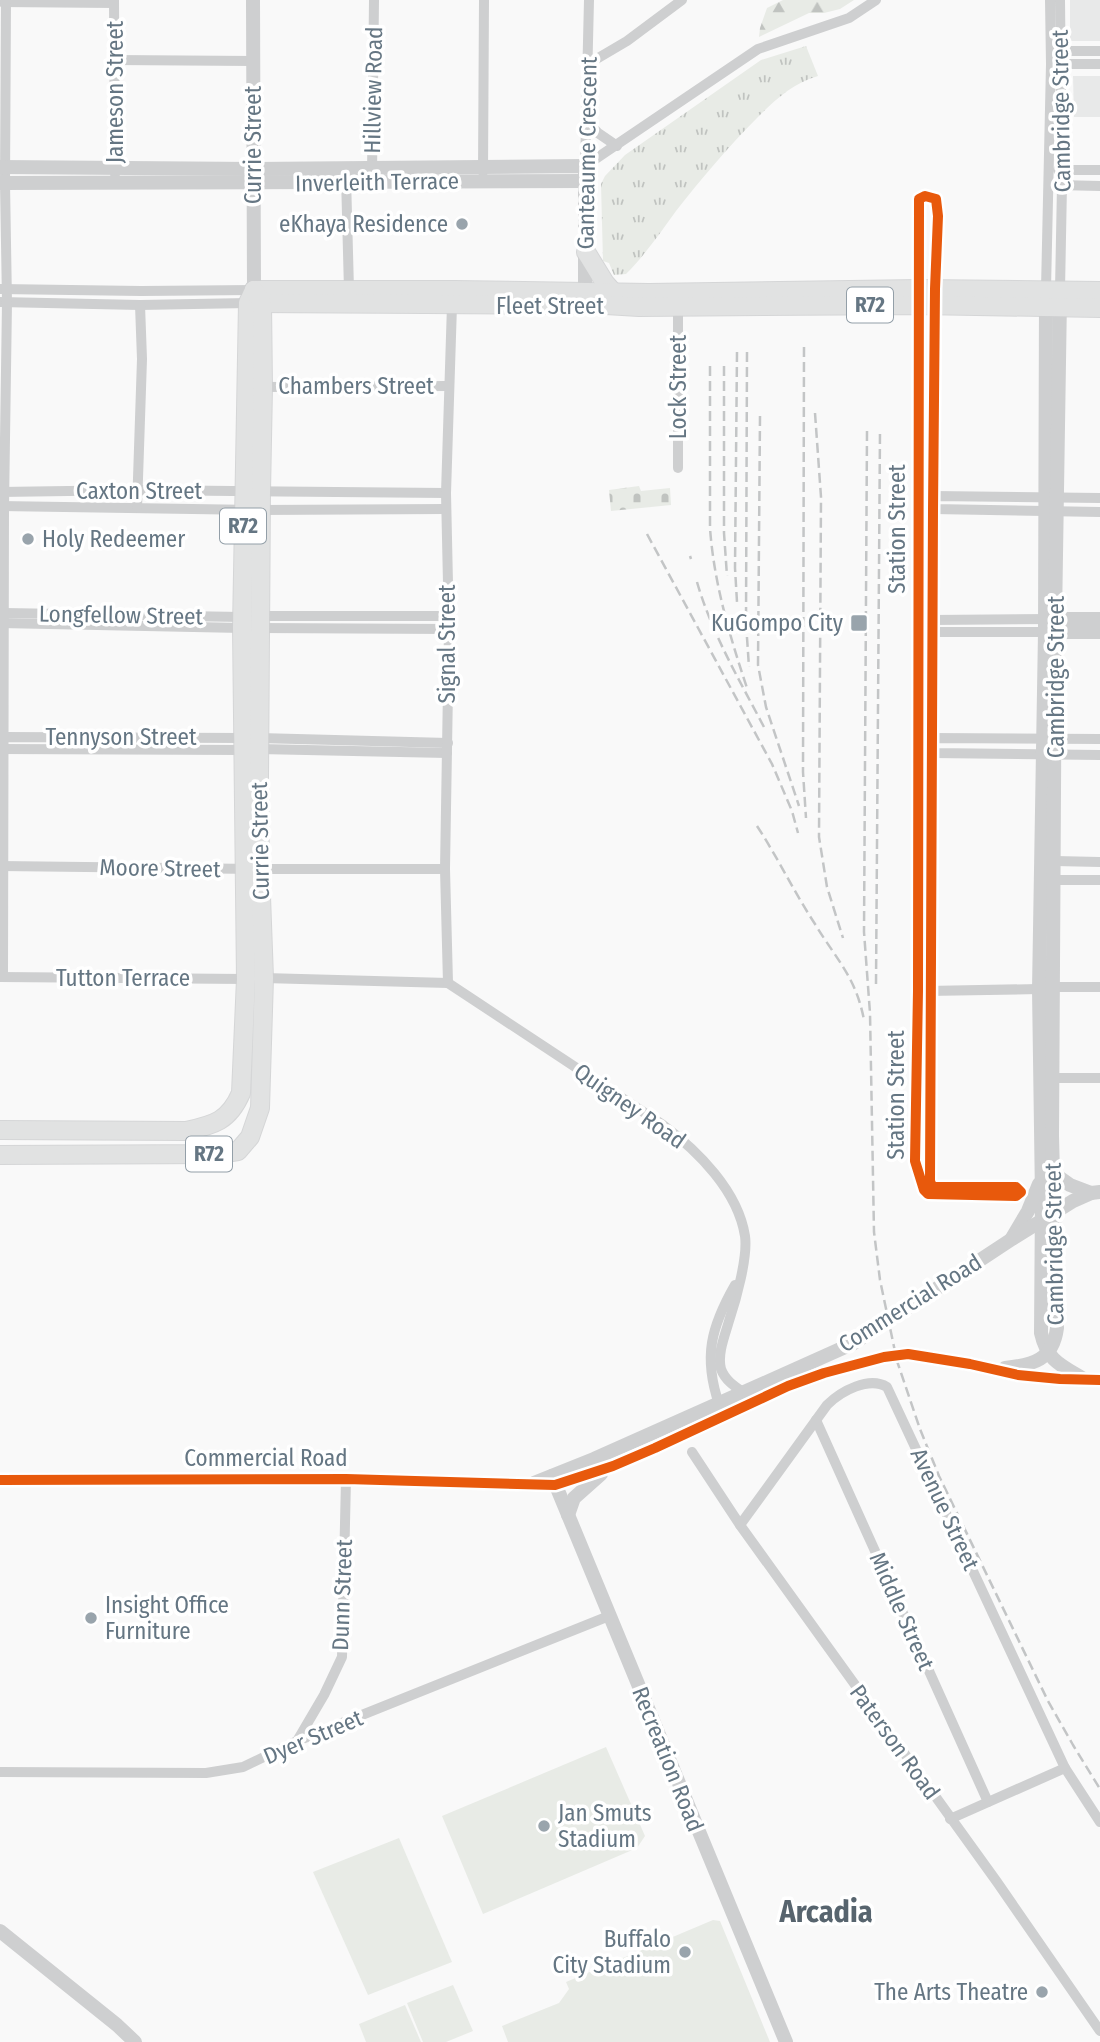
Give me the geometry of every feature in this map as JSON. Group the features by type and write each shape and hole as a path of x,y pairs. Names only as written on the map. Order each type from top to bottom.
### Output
{"main road":[{"path":"586,252 612,296"},
{"name":"Fleet Street","path":"255,299 349,290 515,298 612,296 678,307 839,297"},
{"name":"Fleet Street","path":"644,300 1053,298 1100,291"},
{"name":"Fleet Street","path":"255,299 452,305 515,298"},
{"name":"Fleet Street","path":"1053,298 1100,308"},
{"name":"Currie Street","path":"252,501 263,387 255,299"},
{"name":"Currie Street","path":"0,1154 219,1154 238,1151 250,1138 260,1108 251,744 255,299"},
{"name":"Currie Street","path":"0,1130 186,1130 213,1125 234,1108 241,1093 255,978"}],"street":[{"name":"Currie Street","path":"253,0 255,299"},
{"name":"Hillview Road","path":"372,174 374,0"},
{"path":"483,174 484,0"},
{"name":"Ganteaume Crescent","path":"585,298 589,0"},
{"path":"588,64 626,41 682,0"},
{"path":"585,173 617,146 758,49 849,18 876,0"},
{"name":"Cambridge Street","path":"1050,0 1062,170 1053,298"},
{"name":"Cambridge Street","path":"1055,51 1060,0"},
{"path":"1,977 4,1 114,2"},
{"name":"Jameson Street","path":"114,2 115,176"},
{"path":"1055,51 1100,51"},
{"path":"115,60 253,61"},
{"path":"1056,64 1100,64"},
{"name":"Cambridge Street","path":"1056,64 1048,170 1053,298 1046,988 1048,1218 1041,1332 1047,1352 1054,1362 1093,1380"},
{"path":"586,120 598,134 617,146"},
{"name":"Inverleith Terrace","path":"3,167 115,176"},
{"path":"1048,170 1100,170"},
{"name":"Inverleith Terrace","path":"2,183 115,176 585,173"},
{"path":"346,175 349,290"},
{"path":"1049,185 1100,186"},
{"name":"Station Street","path":"927,297 919,502 915,1161 924,1190 931,1195 1018,1196 1020,1189 1016,1187 936,1187 930,1184 933,496 927,297 919,199 928,196 937,201 927,297"},
{"name":"Fleet Street","path":"3,289 141,291 255,299"},
{"name":"Fleet Street","path":"3,302 140,305 255,299"},
{"path":"137,508 142,359 140,305"},
{"name":"Signal Street","path":"448,983 445,869 449,629 446,493 452,305"},
{"name":"Lock Street","path":"678,307 678,468"},
{"name":"Chambers Street","path":"263,387 449,386"},
{"name":"Caxton Street","path":"2,492 137,490 252,501 446,509"},
{"name":"Caxton Street","path":"2,506 137,508 446,493"},
{"path":"919,502 933,496 1051,504 1100,512"},
{"path":"919,502 933,509 1051,504 1100,498"},
{"name":"Longfellow Street","path":"251,622 448,616"},
{"name":"Longfellow Street","path":"2,619 251,622 449,629"},
{"path":"918,625 932,632 1050,626 1100,619"},
{"path":"918,625 932,620 1050,626 1100,632"},
{"path":"917,691 932,691"},
{"path":"917,746 932,738 1049,747 1100,755"},
{"path":"917,746 932,753 1049,747 1100,739"},
{"name":"Tennyson Street","path":"2,744 251,744 447,748"},
{"name":"Cambridge Street","path":"1048,1174 1053,1078 1046,988 1055,862 1049,747"},
{"path":"1055,862 1100,862"},
{"name":"Moore Street","path":"2,866 445,869"},
{"path":"1054,880 1100,880"},
{"name":"Tutton Terrace","path":"1,977 255,978 448,983"},
{"name":"Quigney Road","path":"448,983 663,1125 692,1149 716,1176 736,1207 745,1236 745,1250 722,1347 720,1367 729,1382 743,1392"},
{"path":"918,990 1100,987"},
{"path":"1053,1078 1100,1078"},
{"path":"1012,1239 1048,1174 1070,1185 1096,1193"},
{"name":"Commercial Road","path":"553,1480 853,1343 1073,1201 1096,1193"},
{"name":"Quigney Road","path":"719,1404 709,1358 721,1312 740,1276"},
{"name":"Cambridge Street","path":"993,1369 1031,1364 1047,1352"},
{"name":"Commercial Road","path":"0,1480 345,1479 532,1484 613,1465 788,1386 884,1357 908,1354 1018,1375 1093,1380"},
{"name":"Avenue Street","path":"740,1525 836,1396 870,1383 887,1387 1065,1768 1100,1822"},
{"name":"Middle Street","path":"816,1420 988,1802"},
{"name":"Paterson Road","path":"692,1452 740,1525 997,1882 1100,2031"},
{"path":"568,1515 579,1492 613,1465"},
{"name":"Dunn Street","path":"297,1741 324,1696 342,1657 345,1479"},
{"name":"Recreation Road","path":"553,1480 786,2042"},
{"name":"Dyer Street","path":"0,1772 206,1773 243,1767 297,1741 609,1616"},
{"path":"950,1819 1065,1768"},
{"path":"0,1931 135,2042"}],"shaded area":[{"path":"1070,0 1100,0 1100,41 1070,41"},
{"path":"1073,76 1100,76 1100,117 1074,117"}],"green space":[{"path":"783,0 854,0 840,9 809,13 759,37 767,8"},
{"path":"806,46 818,76 792,88 764,111 705,175 633,267 626,274 614,275 609,263 603,261 601,184 605,176 625,155 761,60"},
{"path":"639,486 641,491 670,488 671,505 611,511 609,490"},
{"name":"Jan Smuts Stadium","path":"606,1747 645,1836 637,1848 483,1914 442,1816"},
{"path":"399,1838 452,1962 368,1995 313,1872"},
{"name":"Buffalo City Stadium","path":"713,1920 720,1921 770,2042 508,2042 502,2026 559,2003 569,1989 566,1982"},
{"path":"453,1985 473,2031 446,2042 423,2042 407,2003"},
{"path":"405,2005 421,2042 366,2042 359,2024"}],"railway":[{"path":"804,347 803,772 806,818"},
{"path":"737,352 737,602"},
{"path":"747,352 746,623 749,667"},
{"path":"710,366 712,549 724,610 748,691"},
{"path":"724,366 724,533 727,576"},
{"path":"815,413 821,497 819,837 827,887 843,938"},
{"path":"760,416 758,665 766,707 799,806"},
{"path":"867,431 864,932 870,1013 874,1232 880,1280 897,1361 939,1476 1048,1701 1100,1789"},
{"path":"876,984 880,431"},
{"path":"647,534 772,764 792,811 798,833"},
{"path":"697,582 719,639 765,729"},
{"path":"757,826 807,912 851,980 864,1020"}],"cycle path":[{"path":"925,196 936,199 938,216 933,509 930,1181 932,1186 936,1187 1016,1187 1021,1192 1016,1196 928,1194 924,1190 915,1161 918,991 919,199 925,196"},
{"path":"0,1480 346,1479 555,1485 613,1466 788,1386 884,1357 908,1354 1018,1375 1100,1380"}],"place":[{"name":"eKhaya Residence","path":"462,224"},
{"name":"Holy Redeemer","path":"28,539"},
{"name":"KuGompo City","path":"859,623"},
{"name":"Insight Office Furniture","path":"91,1618"},
{"name":"Jan Smuts Stadium","path":"544,1826"},
{"name":"Buffalo City Stadium","path":"685,1952"},
{"name":"The Arts Theatre","path":"1042,1992"}],"district":[{"name":"Arcadia","path":"826,1912"}]}
